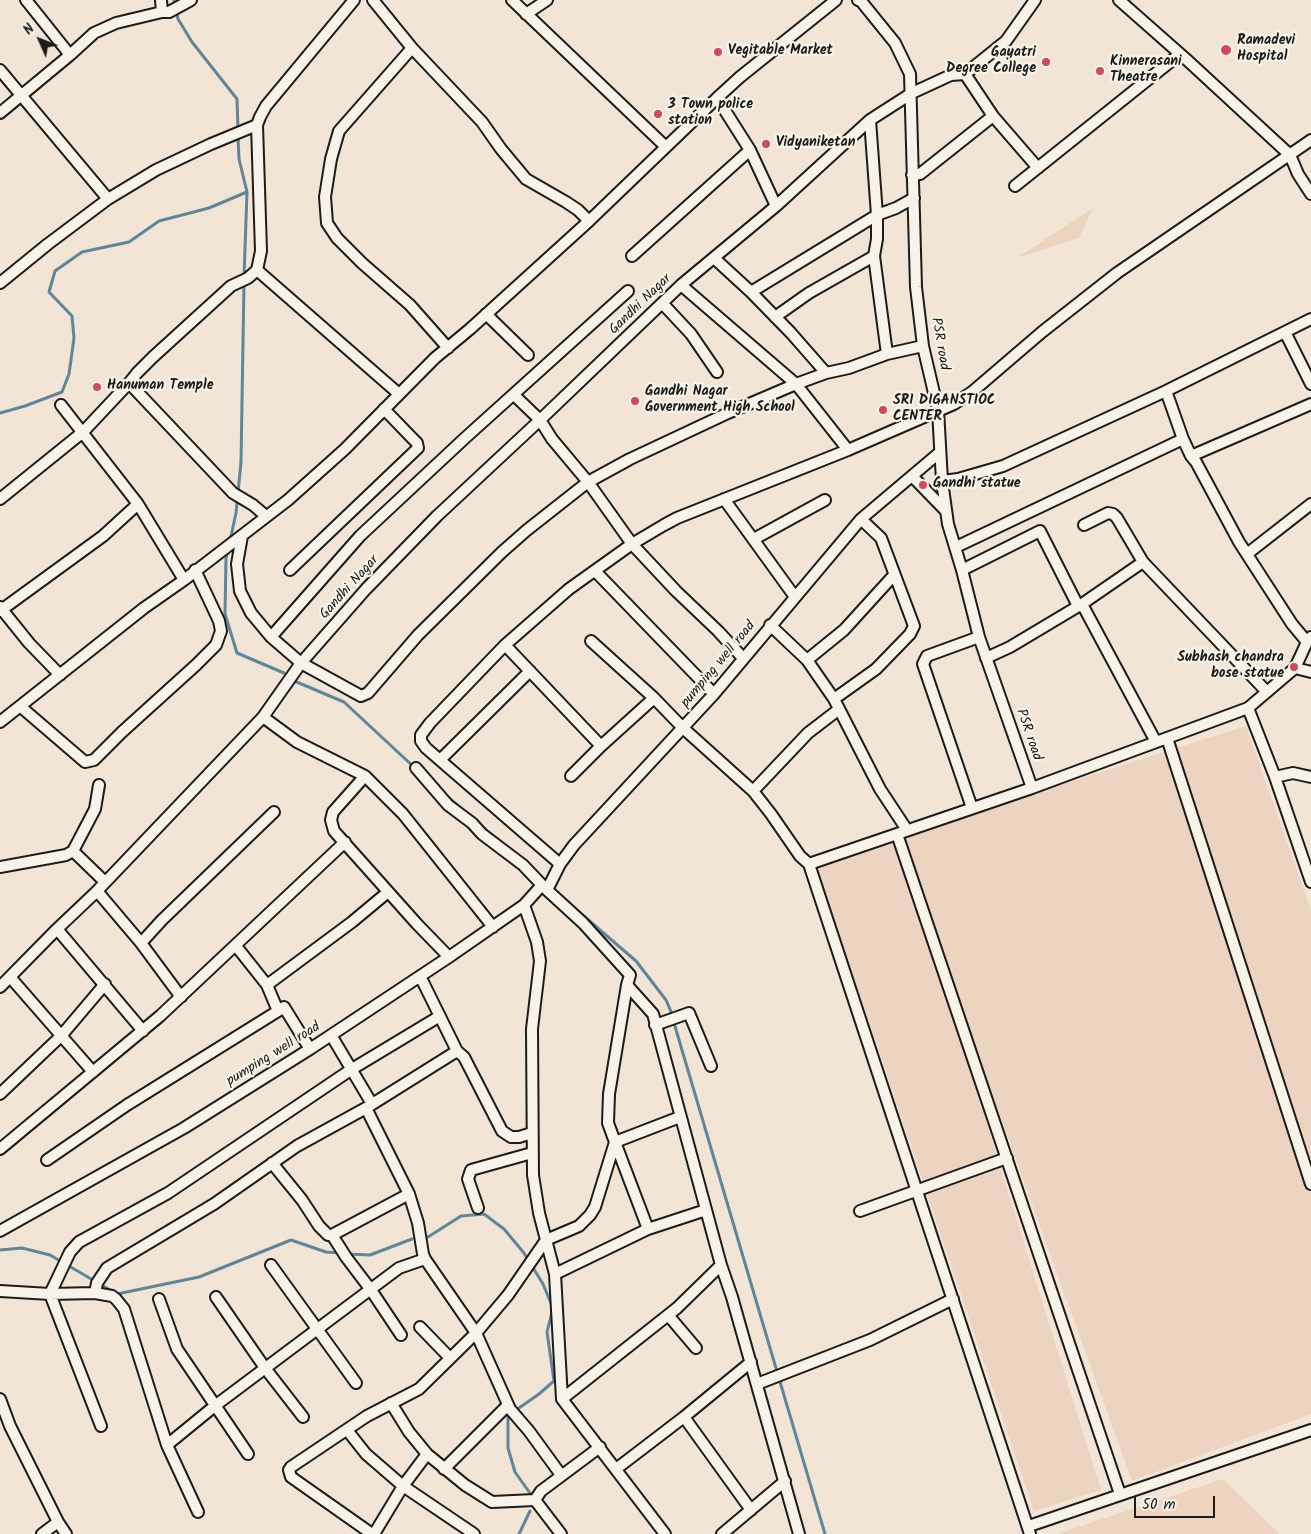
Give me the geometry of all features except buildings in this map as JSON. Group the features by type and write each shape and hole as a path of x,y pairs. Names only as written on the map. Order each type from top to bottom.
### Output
{"street":[{"path":"26,0 70,55"},
{"path":"161,0 170,10"},
{"path":"0,112 21,97 94,33 116,23 170,10 191,0"},
{"path":"0,499 83,432 153,357 231,286 248,278 257,270 262,251 257,125 266,106 354,0"},
{"path":"373,0 412,48 482,122 526,179 566,202 589,221"},
{"path":"512,0 666,147"},
{"path":"526,14 547,0"},
{"path":"0,722 144,608 184,580 288,500 345,449 435,358 589,221 740,77 836,0"},
{"name":"PSR road","path":"861,0 895,43 910,74 916,288 923,346 938,410 939,453 948,524 956,547 979,637 1032,788"},
{"name":"Gandhi Nagar","path":"1,985 57,928 98,891 263,717 288,684 298,667 366,589 437,516 681,285 776,206 870,120 912,93 951,75 964,74 1006,41 1035,0"},
{"path":"1119,0 1290,155 1298,174 1311,194"},
{"path":"412,48 339,131 331,159 325,197 327,223 337,238 362,263 410,305 448,348"},
{"path":"1014,186 1180,54"},
{"path":"0,70 108,199"},
{"path":"964,74 993,116 1038,168"},
{"path":"717,98 750,150 776,206"},
{"path":"912,175 920,174 993,116"},
{"path":"870,120 877,215 877,239 874,256 887,354"},
{"path":"0,283 108,199 156,170 257,125"},
{"path":"560,864 440,760 421,741 421,735 430,723 505,645 569,589 632,544 677,518 848,450 954,404 972,392 1042,332 1117,273 1311,140"},
{"path":"632,256 750,150"},
{"path":"751,292 877,215 896,208 914,198"},
{"path":"774,316 809,293 874,256"},
{"path":"714,258 751,292 811,354 826,373"},
{"path":"257,270 399,394"},
{"path":"681,285 796,384 848,450"},
{"path":"271,637 360,536 628,291"},
{"path":"663,304 691,334 717,372"},
{"path":"486,314 528,355"},
{"path":"942,481 958,479 1003,466 1166,391 1311,319"},
{"path":"1285,332 1311,384"},
{"path":"239,537 237,564 240,591 251,613 298,667 361,696 368,693 418,635 502,552 588,482 630,459 728,413 796,384 887,354 923,346"},
{"path":"129,383 233,493 254,505 266,516"},
{"path":"809,864 1032,788 1248,708 1294,668 1309,640 1292,624 1247,554 1191,456 1166,391"},
{"path":"514,395 540,420 552,440 588,482 632,544 676,592 718,631 743,658"},
{"path":"1191,456 1311,404"},
{"path":"61,405 138,504 184,580"},
{"path":"290,570 418,448 413,438 384,409"},
{"path":"956,547 1183,439"},
{"name":"pumping well road","path":"0,1231 176,1133 310,1049 493,927 545,888 574,846 714,694 860,519 939,453"},
{"path":"912,476 947,511"},
{"path":"724,500 795,597"},
{"path":"754,539 825,500"},
{"path":"60,675 28,644 1,609 103,536 138,504"},
{"path":"1247,554 1311,504"},
{"path":"1084,525 1108,513 1113,514 1143,562 1267,692"},
{"path":"834,699 876,669 910,634 914,626 881,538 860,519"},
{"path":"962,570 1040,532 1156,742"},
{"path":"986,658 1010,647 1080,605 1143,562"},
{"path":"21,707 85,762 94,760 216,644 221,631 219,621 196,570"},
{"path":"594,571 714,694"},
{"path":"808,660 844,630 894,575"},
{"path":"770,626 808,660 834,699 902,832 1007,1158 1120,1494"},
{"path":"972,808 923,664 927,656 979,637"},
{"path":"591,641 752,791 771,814 800,856 809,864 1029,1530 1120,1494 1311,1430"},
{"path":"505,645 601,746"},
{"path":"1294,668 1311,672"},
{"path":"440,760 530,671"},
{"path":"570,776 654,698"},
{"path":"1248,708 1275,777 1311,882"},
{"path":"752,791 808,733 838,710"},
{"path":"263,717 297,742 364,776 403,814 493,927"},
{"path":"1167,738 1311,1184"},
{"path":"416,768 448,805 523,865 583,923 630,975 613,1064 608,1122 648,1229"},
{"path":"1275,777 1293,773 1311,777"},
{"path":"364,776 333,812 330,820 334,830 388,892 449,957"},
{"path":"0,867 66,855 72,851 95,809 98,785"},
{"path":"141,943 162,920 274,812"},
{"path":"0,1149 25,1126 143,1031 236,946 344,842"},
{"path":"72,851 105,882"},
{"path":"98,891 141,943 180,997"},
{"path":"267,985 352,922 388,892"},
{"path":"524,905 537,942 540,961 532,1030 533,1175 555,1274 562,1399 665,1534"},
{"path":"57,928 143,1031"},
{"path":"236,946 267,985 278,1011"},
{"path":"420,976 457,1051 464,1057 502,1131 511,1136 519,1137 532,1133"},
{"path":"10,977 94,1072"},
{"path":"0,1094 61,1036 105,984"},
{"path":"627,985 653,1014 721,1265 800,1534"},
{"path":"47,1160 127,1105 284,1007 310,1049"},
{"path":"655,1024 689,1013 711,1066"},
{"path":"101,1426 50,1294 70,1252 79,1242 168,1193 352,1069 440,1016"},
{"path":"331,1035 352,1069 409,1194 418,1222 425,1259 476,1333 508,1406 561,1475"},
{"path":"96,1288 107,1268 214,1204 297,1146 369,1106 457,1051"},
{"path":"615,1142 680,1117"},
{"path":"428,1454 404,1486 373,1534 291,1477 288,1472 291,1467 347,1430 391,1403 419,1389 476,1333 508,1295 546,1240 586,1222 595,1207 615,1142"},
{"path":"478,1208 468,1179 471,1170 532,1153"},
{"path":"860,1211 1007,1158"},
{"path":"272,1163 328,1235 332,1235 409,1194"},
{"path":"555,1274 648,1229 706,1210"},
{"path":"332,1235 401,1335"},
{"path":"168,1445 216,1405 399,1268 425,1259"},
{"path":"271,1265 356,1383"},
{"path":"562,1399 668,1315 721,1265"},
{"path":"0,1292 50,1294 96,1288 116,1299 124,1309 168,1445 198,1512"},
{"path":"216,1297 303,1417"},
{"path":"158,1299 177,1349 248,1454"},
{"path":"757,1384 870,1340 953,1299"},
{"path":"668,1315 696,1348"},
{"path":"420,1327 450,1358"},
{"path":"616,1469 751,1362"},
{"path":"0,1399 10,1426 58,1522 66,1534"},
{"path":"391,1403 409,1432 428,1454 465,1485 492,1502 535,1500"},
{"path":"444,1469 508,1406"},
{"path":"684,1417 751,1510"},
{"path":"347,1430 366,1454 404,1486 474,1534"},
{"path":"535,1500 540,1491 600,1447"},
{"path":"722,1534 785,1481"},
{"path":"535,1500 561,1534"},
{"path":"42,1534 58,1522"}],"shaded area":[{"path":"1093,208 1079,238 1017,258"},
{"path":"1246,726 1311,910 1311,1414 1132,1481 899,836"},
{"path":"899,842 1101,1490 1034,1511 817,868"},
{"path":"1223,1479 1280,1534 1059,1534 1060,1533"}],"waterway":[{"path":"174,0 178,19 192,42 237,99 238,129"},
{"path":"0,413 62,392 69,374 74,338 72,316 49,292 55,271 82,252 129,242 159,221 209,208 247,192 239,159 238,136"},
{"path":"244,277 247,192"},
{"path":"230,541 236,513 241,462 244,283"},
{"path":"228,549 226,558 225,614 237,653 284,673"},
{"path":"292,680 344,702 415,768"},
{"path":"446,795 464,811"},
{"path":"480,825 498,840"},
{"path":"564,899 636,961 666,1000 672,1014"},
{"path":"674,1023 825,1534"},
{"path":"428,1237 461,1216 484,1214 504,1229 524,1253 543,1284 553,1308 547,1332 554,1381 519,1408"},
{"path":"346,1254 370,1255 412,1239"},
{"path":"0,1250 22,1248 50,1255 117,1294 199,1277 291,1240 326,1252 340,1253"},
{"path":"508,1417 508,1448 515,1472 532,1496"},
{"path":"519,1534 530,1511"}],"place":[{"name":"Ramadevi Hospital","path":"1226,50"},
{"name":"Vegitable Market","path":"718,52"},
{"name":"Gayatri Degree College","path":"1046,62"},
{"name":"Kinnerasani Theatre","path":"1100,71"},
{"name":"3 Town police station","path":"658,114"},
{"name":"Vidyaniketan","path":"766,144"},
{"name":"Hanuman Temple","path":"97,387"},
{"name":"Gandhi Nagar Government High School","path":"635,401"},
{"name":"SRI DIGANSTIOC CENTER","path":"883,410"},
{"name":"Gandhi statue","path":"923,485"},
{"name":"Subhash chandra bose statue","path":"1294,667"}]}
